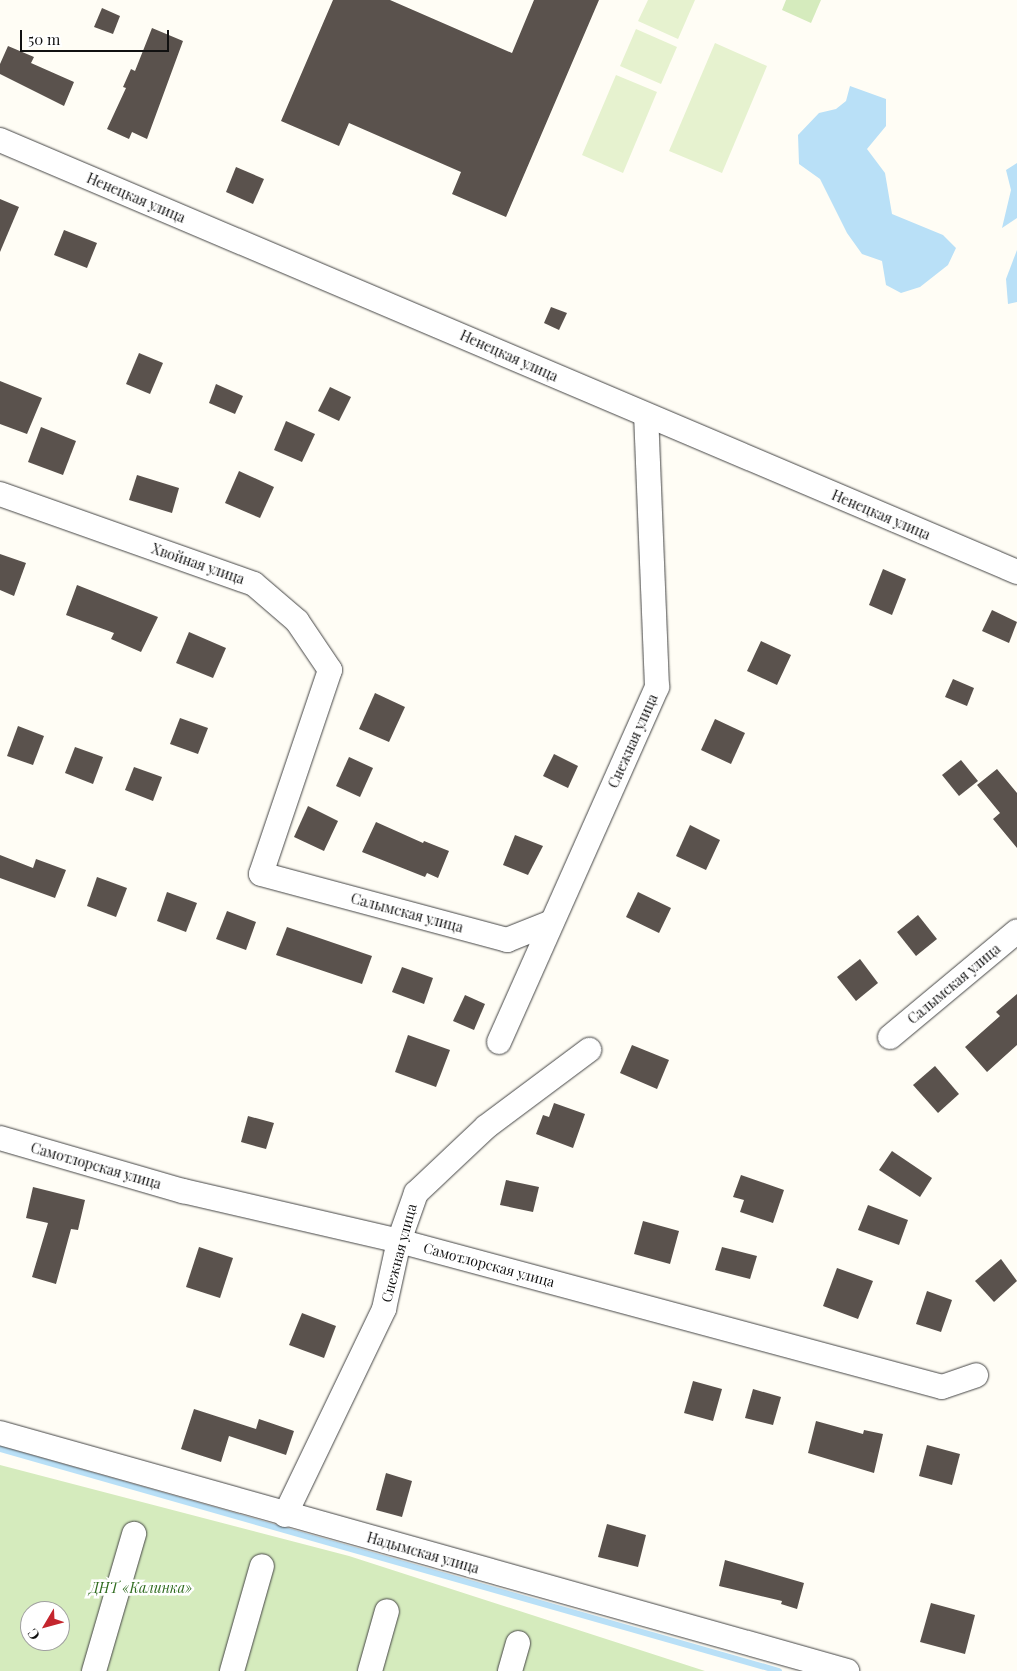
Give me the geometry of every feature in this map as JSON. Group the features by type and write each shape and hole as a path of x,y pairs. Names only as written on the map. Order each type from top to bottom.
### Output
{"street":[{"name":"Ненецкая улица","path":"0,140 1017,572"},
{"name":"Снежная улица","path":"499,1042 657,687 646,416"},
{"name":"Хвойная улица","path":"0,494 254,584 297,621 330,670 261,874"},
{"name":"Салымская улица","path":"261,874 507,940 552,922"},
{"name":"Салымская улица","path":"890,1036 1017,931"},
{"name":"Снежная улица","path":"285,1515 384,1309 399,1242 416,1193 486,1127 589,1050"},
{"name":"Самотлорская улица","path":"0,1138 182,1191 399,1242 942,1387 976,1375"},
{"name":"Надымская улица","path":"0,1433 285,1515 847,1671"},
{"path":"94,1671 134,1534"},
{"path":"232,1671 262,1566"},
{"path":"370,1671 387,1611"},
{"path":"510,1671 518,1642"}],"green space":[{"path":"648,0 695,0 678,39 638,21"},
{"path":"786,0 821,0 811,23 782,10"},
{"path":"636,29 677,47 661,84 620,66"},
{"path":"715,43 767,66 722,173 669,151"},
{"path":"616,75 657,92 623,173 582,155"},
{"name":"ДНТ «Калинка»","path":"0,1465 349,1556 705,1671 0,1671"}],"water":[{"path":"850,86 886,99 886,126 867,149 885,173 892,214 943,235 956,248 948,265 920,287 901,293 886,285 882,261 862,254 847,233 820,179 799,164 798,135 819,113 836,109 846,101"},
{"path":"1017,163 1017,218 1002,228 1011,190 1006,170"},
{"path":"1017,250 1017,302 1008,304 1006,279"}],"building":[{"path":"333,0 390,0 512,53 534,0 599,0 506,217 452,194 461,172 349,123 339,146 281,121"},
{"path":"102,8 120,16 113,34 94,27"},
{"path":"152,28 183,41 147,139 132,132 129,139 107,129 126,88 123,87 131,69 135,71"},
{"path":"8,46 34,57 31,63 74,82 64,106 0,74 0,64"},
{"path":"236,167 264,179 253,204 226,192"},
{"path":"0,199 19,207 0,252"},
{"path":"64,230 97,243 87,268 54,255"},
{"path":"551,307 567,313 559,330 544,323"},
{"path":"139,353 163,363 150,394 126,384"},
{"path":"0,381 42,398 27,434 0,424"},
{"path":"216,384 243,396 235,414 209,403"},
{"path":"330,387 351,397 339,421 318,411"},
{"path":"286,421 315,434 302,462 274,450"},
{"path":"41,427 76,441 63,475 28,462"},
{"path":"239,471 274,487 260,518 225,503"},
{"path":"137,475 179,488 172,513 129,500"},
{"path":"0,554 26,563 14,596 0,590"},
{"path":"883,569 906,579 892,615 869,605"},
{"path":"77,585 158,617 141,652 111,639 114,633 66,615"},
{"path":"992,610 1017,622 1009,643 982,631"},
{"path":"189,632 226,648 213,678 176,663"},
{"path":"761,641 791,655 777,685 747,671"},
{"path":"953,679 974,688 967,706 945,697"},
{"path":"375,693 405,707 389,742 359,729"},
{"path":"180,718 208,728 198,754 170,744"},
{"path":"715,719 745,733 731,764 701,750"},
{"path":"18,726 44,736 33,765 7,756"},
{"path":"75,747 103,757 93,784 65,773"},
{"path":"554,754 578,766 568,788 543,776"},
{"path":"349,757 373,768 360,797 336,786"},
{"path":"961,760 978,781 959,796 942,775"},
{"path":"134,767 162,777 153,801 125,790"},
{"path":"997,769 1017,793 1017,848 993,819 1000,813 977,785"},
{"path":"308,806 338,821 324,851 294,837"},
{"path":"376,822 423,843 424,841 449,851 438,878 427,873 425,877 362,852"},
{"path":"690,825 720,840 706,870 676,856"},
{"path":"515,835 543,846 528,875 503,865"},
{"path":"0,855 33,868 36,859 66,870 55,898 0,878"},
{"path":"97,877 127,888 116,917 87,906"},
{"path":"167,892 197,903 186,932 157,921"},
{"path":"638,892 671,908 659,933 626,917"},
{"path":"227,911 256,922 246,950 216,939"},
{"path":"918,915 937,939 916,956 897,932"},
{"path":"287,927 372,956 362,984 276,955"},
{"path":"860,959 878,983 856,1001 837,977"},
{"path":"402,967 433,978 424,1004 392,992"},
{"path":"1017,994 1017,1045 987,1072 965,1047 1000,1016 996,1012"},
{"path":"465,995 485,1004 474,1030 453,1021"},
{"path":"408,1035 450,1050 436,1087 395,1072"},
{"path":"632,1045 669,1060 657,1089 620,1073"},
{"path":"935,1066 959,1094 938,1113 913,1085"},
{"path":"554,1103 585,1114 573,1148 536,1134 543,1115 549,1117"},
{"path":"248,1116 274,1123 266,1149 241,1142"},
{"path":"892,1151 932,1178 920,1197 879,1170"},
{"path":"741,1175 784,1190 773,1223 740,1212 744,1200 733,1197"},
{"path":"506,1180 539,1187 533,1212 500,1205"},
{"path":"33,1187 85,1200 78,1230 71,1229 56,1284 32,1277 48,1223 26,1218"},
{"path":"868,1205 908,1220 899,1245 858,1230"},
{"path":"643,1221 679,1231 670,1264 634,1254"},
{"path":"199,1247 233,1258 220,1298 186,1287"},
{"path":"722,1247 757,1256 750,1279 715,1270"},
{"path":"1001,1259 1017,1281 994,1302 975,1281"},
{"path":"837,1268 873,1281 858,1319 823,1306"},
{"path":"927,1291 952,1300 941,1332 916,1324"},
{"path":"302,1313 336,1326 324,1358 289,1345"},
{"path":"693,1381 722,1389 713,1421 684,1413"},
{"path":"753,1389 781,1397 773,1425 745,1418"},
{"path":"194,1409 256,1429 259,1419 294,1431 286,1455 229,1436 221,1462 181,1449"},
{"path":"816,1421 863,1434 864,1430 883,1434 874,1473 808,1453"},
{"path":"927,1445 960,1454 952,1485 919,1476"},
{"path":"386,1473 412,1481 402,1517 376,1510"},
{"path":"607,1524 646,1535 638,1567 598,1557"},
{"path":"725,1560 804,1583 797,1609 781,1604 782,1601 719,1586"},
{"path":"931,1603 975,1615 965,1654 920,1642"}],"waterway":[{"path":"0,1449 779,1671"}]}
